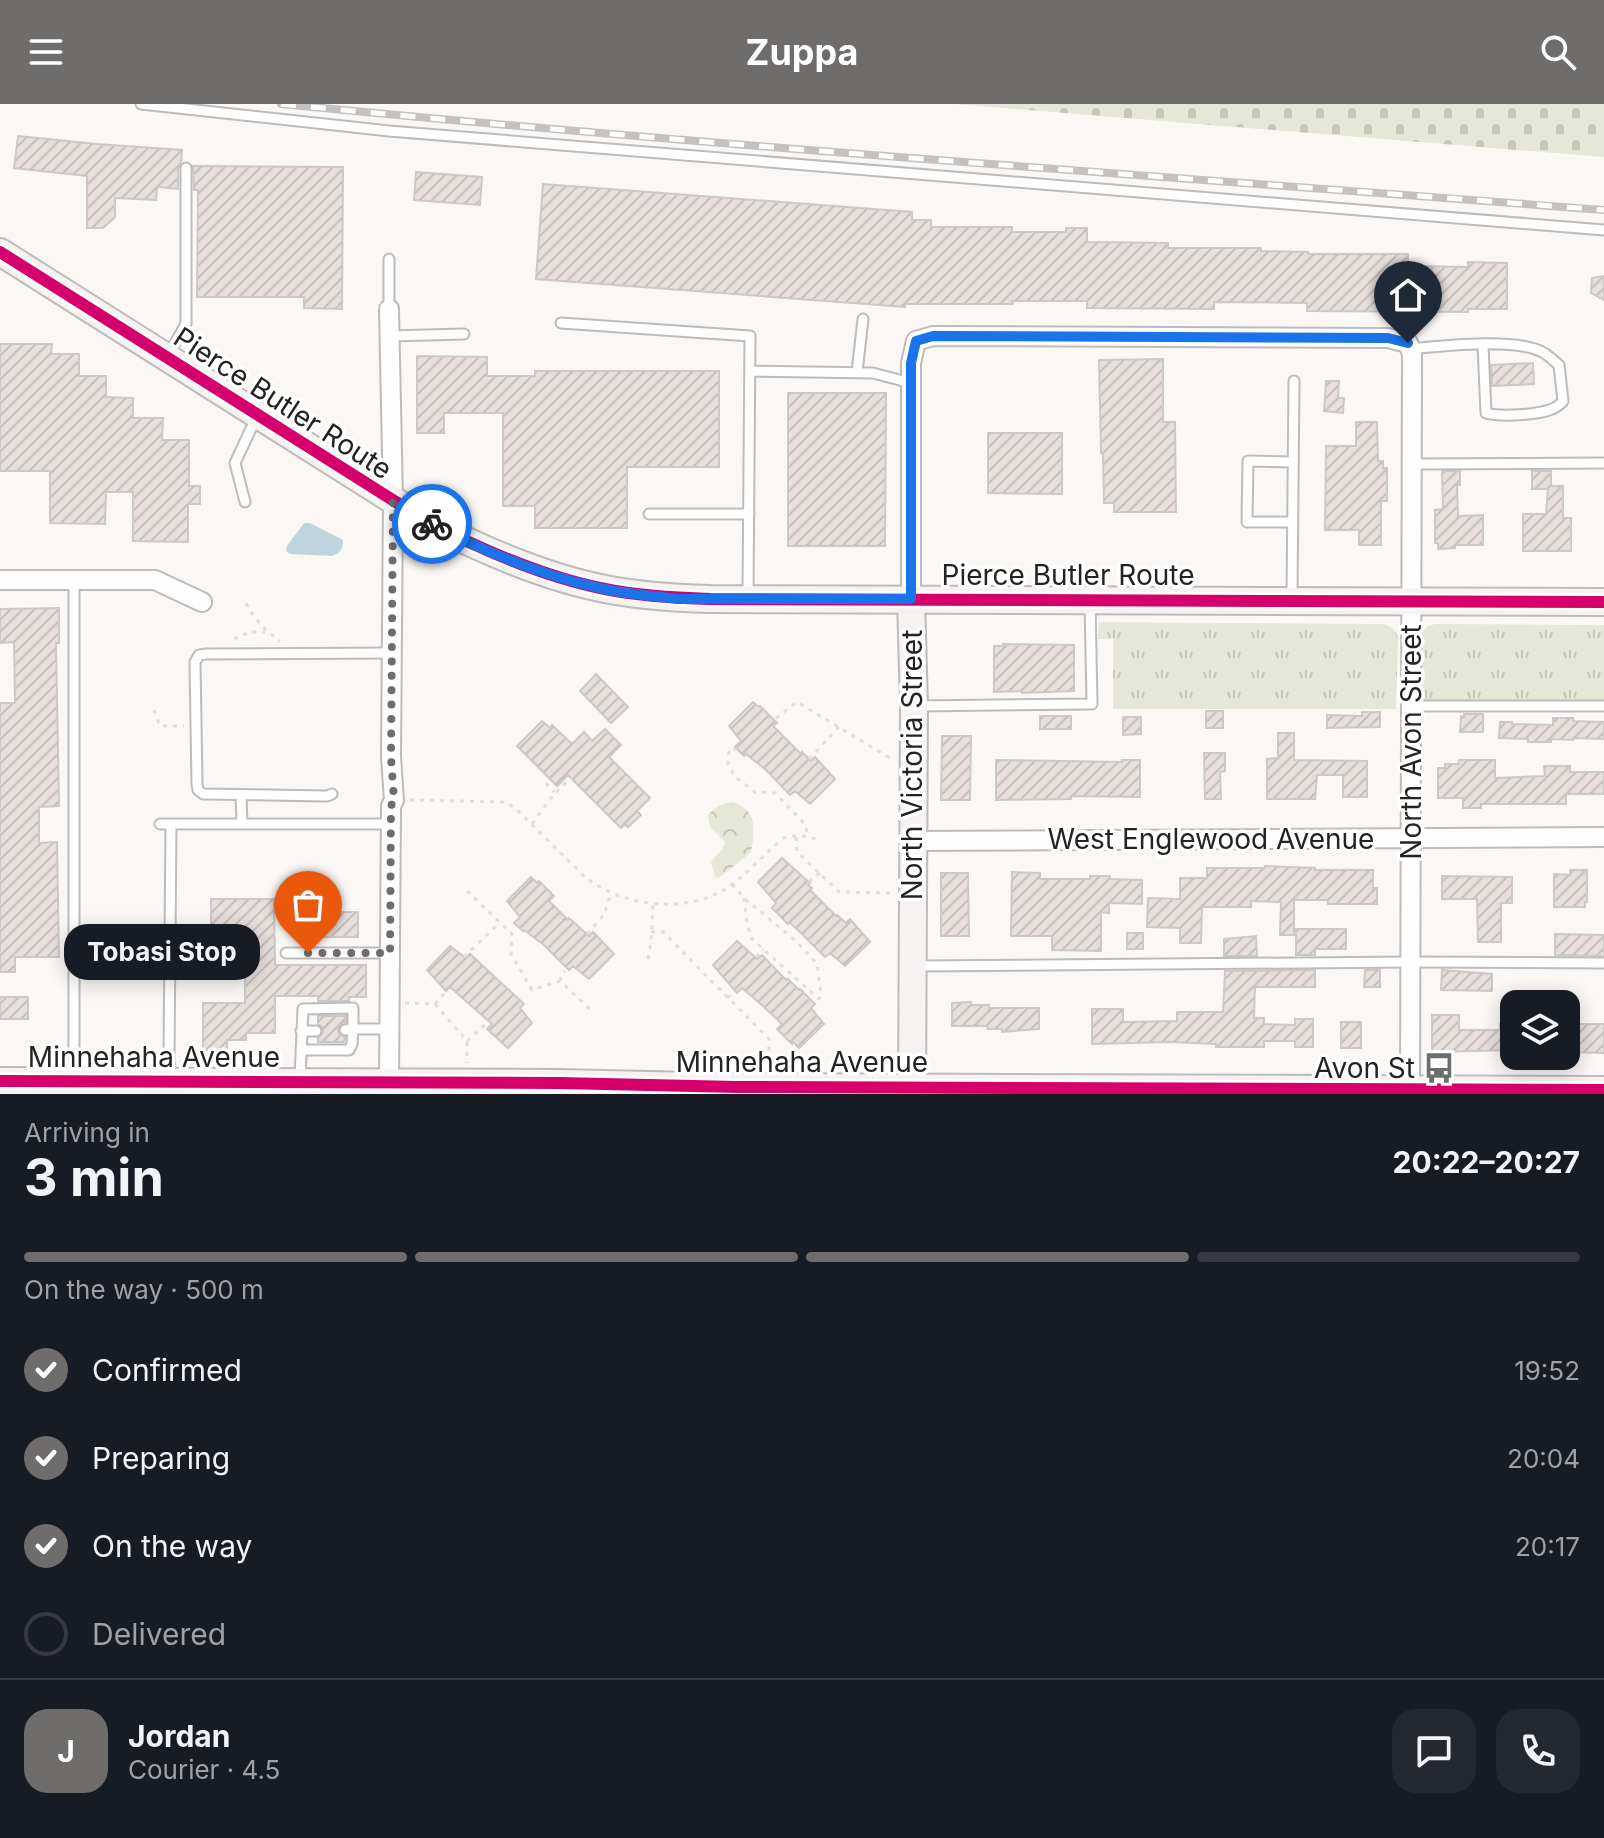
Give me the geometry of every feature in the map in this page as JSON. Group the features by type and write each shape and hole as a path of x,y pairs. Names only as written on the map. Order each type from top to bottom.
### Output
{"street":[{"name":"Pierce Butler Route","path":"0,252 393,502 459,538 533,568 604,589 677,599 1604,602"},
{"path":"389,309 393,502 391,757 394,800 391,806 389,1083"},
{"name":"North Victoria Street","path":"912,1091 914,706 911,383 912,351 916,341 933,336 1388,338 1409,346"},
{"name":"North Avon Street","path":"1409,346 1412,366 1410,1092"},
{"path":"0,580 155,580 202,602"},
{"name":"West Englewood Avenue","path":"913,841 1604,837"},
{"name":"Minnehaha Avenue","path":"0,1081 74,1081 171,1088 300,1082 912,1091 1604,1090"}],"lane":[{"path":"141,104 389,131 1604,230"},
{"path":"167,357 186,324 186,168"},
{"path":"389,259 389,309"},
{"path":"857,372 863,319"},
{"path":"561,323 750,336 748,599"},
{"path":"390,336 464,334"},
{"path":"1409,346 1472,344 1513,345 1542,351 1559,365 1563,401 1553,409 1525,414 1486,413 1483,345"},
{"path":"750,371 873,373 911,383"},
{"path":"1292,600 1294,381"},
{"path":"245,502 235,463 258,415"},
{"path":"1292,522 1247,522 1247,476 1248,461 1293,462"},
{"path":"1412,464 1604,463"},
{"path":"649,514 749,514"},
{"path":"74,580 74,1081"},
{"path":"914,706 1092,704 1090,599"},
{"path":"332,794 203,794 198,790 195,662 199,655 392,653"},
{"path":"1411,706 1604,706"},
{"path":"241,795 242,824"},
{"path":"171,1088 166,824 391,824"},
{"path":"286,953 390,953"},
{"path":"913,966 1604,963"},
{"path":"300,1082 301,1031 303,1009 353,1008 349,1030 352,1044 349,1050 301,1050"},
{"path":"349,1030 389,1029"},
{"path":"301,1031 316,1031"}],"path":[{"path":"246,603 267,632 283,644 288,654"},
{"path":"234,639 250,632 267,632"},
{"path":"776,718 797,702 890,758"},
{"path":"154,710 160,726 196,726"},
{"path":"809,759 839,727"},
{"path":"737,749 729,749 730,771 755,792 775,793 805,824 808,836"},
{"path":"532,824 555,793 571,778"},
{"path":"546,783 555,793"},
{"path":"394,800 500,801 511,804 597,886 617,895 672,905 713,895 732,884 784,838 808,836 821,841"},
{"path":"796,837 797,852 839,892 890,893"},
{"path":"809,882 820,873"},
{"path":"732,884 817,964 821,987 817,1000 752,939 744,898"},
{"path":"467,891 512,934 511,954 532,990 560,981"},
{"path":"587,934 604,915 609,899 617,895"},
{"path":"648,959 653,903"},
{"path":"464,957 500,922"},
{"path":"651,932 663,932 769,1039 769,1064"},
{"path":"756,957 764,949"},
{"path":"560,981 565,971"},
{"path":"560,981 593,1012"},
{"path":"435,1004 444,994"},
{"path":"727,997 735,994"},
{"path":"390,1003 435,1004 467,1041 467,1083"},
{"path":"467,1041 489,1021"}],"green space":[{"path":"955,104 1604,104 1604,157"},
{"path":"1099,622 1383,624 1393,628 1398,638 1396,709 1113,709 1113,639 1098,639"},
{"path":"1435,624 1604,625 1604,700 1421,700 1422,633"},
{"path":"732,802 746,810 753,822 751,852 719,878 715,877 711,863 725,842 710,827 708,815 719,806"}],"water":[{"path":"304,523 343,540 337,554 290,554 286,551"}],"building":[{"path":"18,136 182,150 178,189 157,187 156,200 115,198 115,217 103,228 87,228 87,176 14,168"},
{"path":"193,166 343,167 342,309 304,308 304,297 197,297 198,190 194,190"},
{"path":"416,172 482,177 480,205 414,200"},
{"path":"543,184 912,212 912,220 931,220 931,227 1012,227 1012,232 1066,232 1066,228 1087,228 1087,242 1168,243 1168,248 1261,248 1261,251 1308,254 1408,254 1408,266 1468,267 1468,262 1507,263 1507,309 1468,309 1468,312 1307,311 1307,303 1214,302 1214,309 1087,308 1087,301 905,304 905,307 536,279"},
{"path":"1604,276 1604,300 1591,293 1592,278"},
{"path":"0,344 52,344 51,354 79,354 79,376 106,376 106,397 133,398 133,418 163,418 162,440 189,440 189,486 200,486 200,504 188,504 188,542 133,541 133,492 106,492 105,524 50,523 50,471 0,471"},
{"path":"417,356 487,357 487,376 535,376 535,371 719,371 719,467 627,467 627,528 535,528 535,506 503,506 503,413 444,413 444,433 417,433"},
{"path":"1163,359 1163,422 1175,422 1176,512 1114,512 1114,503 1104,503 1099,360"},
{"path":"1533,363 1534,384 1492,386 1491,365"},
{"path":"1326,381 1339,381 1338,398 1344,398 1343,413 1324,411"},
{"path":"788,393 886,393 885,546 788,546"},
{"path":"1356,422 1377,422 1378,461 1383,461 1383,468 1387,468 1387,501 1381,501 1381,545 1359,545 1359,530 1325,530 1326,446 1356,446"},
{"path":"988,433 1062,433 1062,494 988,493"},
{"path":"1442,471 1460,471 1458,516 1483,515 1483,545 1455,545 1455,548 1438,549 1438,543 1435,543 1435,510 1443,509"},
{"path":"1532,471 1551,471 1551,486 1563,486 1563,518 1571,518 1571,551 1523,551 1523,514 1546,514 1548,489 1532,489"},
{"path":"59,608 59,643 56,643 59,806 39,807 39,843 57,842 59,957 15,957 15,972 0,972 0,703 15,703 14,642 0,643 0,609"},
{"path":"1074,645 1074,691 994,692 994,646"},
{"path":"596,674 628,707 611,723 580,691"},
{"path":"753,702 777,723 773,726 801,754 811,761 815,757 835,779 810,804 795,791 790,795 766,770 735,747 741,741 729,726"},
{"path":"1206,711 1223,711 1223,728 1206,728"},
{"path":"1362,712 1380,712 1380,727 1327,728 1327,715 1362,716"},
{"path":"1464,714 1483,714 1483,732 1460,732 1461,716 1464,717"},
{"path":"1040,716 1071,716 1071,729 1040,729"},
{"path":"1123,717 1141,717 1141,734 1123,735"},
{"path":"1553,718 1604,722 1604,739 1528,742 1528,739 1499,738 1500,722 1553,725"},
{"path":"542,721 550,728 552,725 572,744 584,732 592,741 605,729 621,745 609,757 650,798 637,811 641,815 628,827 625,824 621,828 568,775 557,786 517,746"},
{"path":"1278,733 1294,733 1294,760 1367,761 1367,797 1343,797 1343,775 1317,775 1315,799 1267,799 1267,759 1278,758"},
{"path":"942,736 971,736 970,800 941,800"},
{"path":"1204,753 1225,753 1225,771 1220,772 1221,799 1205,799"},
{"path":"996,760 1140,760 1140,797 1071,796 1071,799 996,800"},
{"path":"1459,760 1495,760 1495,778 1545,776 1544,766 1570,766 1570,772 1604,772 1604,794 1566,794 1566,804 1481,804 1481,808 1463,808 1463,798 1438,798 1438,768 1445,768 1445,764 1458,764"},
{"path":"782,858 810,883 810,890 836,916 846,923 850,919 870,942 845,966 830,953 825,957 772,908 776,903 758,882"},
{"path":"1265,866 1373,870 1377,904 1294,900 1294,935 1280,935 1281,902 1251,901 1251,907 1202,907 1201,943 1180,943 1180,928 1147,927 1148,898 1180,899 1180,878 1207,878 1207,868"},
{"path":"1570,870 1587,870 1585,907 1554,907 1554,874 1570,875"},
{"path":"1012,872 1040,873 1040,879 1110,876 1110,879 1142,880 1142,904 1109,903 1109,913 1101,912 1101,951 1052,950 1052,936 1011,936"},
{"path":"941,873 968,873 969,936 941,936"},
{"path":"1442,876 1512,877 1512,903 1501,903 1501,942 1478,942 1477,899 1442,899"},
{"path":"531,877 554,896 549,901 568,920 589,936 593,932 614,954 589,979 573,966 569,970 544,945 514,923 520,917 507,901"},
{"path":"211,899 274,899 275,965 366,965 366,997 349,997 349,1001 318,1001 318,996 275,996 275,1033 246,1033 246,1040 227,1040 227,1057 203,1057 203,1003 245,1003 245,958 220,961 218,947 211,947"},
{"path":"300,912 358,912 358,937 300,937"},
{"path":"1296,929 1346,929 1346,949 1315,949 1315,955 1296,955"},
{"path":"1127,933 1143,933 1143,949 1127,949"},
{"path":"1555,934 1604,935 1604,956 1555,955"},
{"path":"1256,936 1257,956 1224,956 1224,939"},
{"path":"737,941 757,959 762,955 815,1004 811,1008 824,1024 799,1048 777,1029 782,1024 742,988 737,993 713,965"},
{"path":"450,946 466,958 470,954 524,1004 520,1008 532,1023 508,1048 487,1029 492,1024 450,987 446,991 427,970"},
{"path":"1315,970 1315,987 1255,987 1254,1018 1264,1018 1264,1024 1295,1025 1295,1019 1313,1019 1313,1047 1295,1047 1295,1041 1264,1041 1264,1047 1216,1047 1216,1044 1170,1042 1092,1044 1092,1009 1123,1009 1123,1022 1177,1021 1177,1012 1223,1012 1225,971"},
{"path":"1365,970 1380,970 1380,987 1364,987"},
{"path":"1442,970 1492,974 1492,991 1441,990"},
{"path":"0,997 28,997 28,1019 0,1019"},
{"path":"971,1002 971,1005 989,1005 989,1008 1039,1008 1039,1029 1002,1032 1002,1029 988,1029 987,1026 952,1026 952,1003"},
{"path":"1432,1015 1459,1015 1459,1030 1500,1030 1500,1050 1432,1052"},
{"path":"318,1016 346,1016 346,1022 338,1030 345,1037 344,1042 318,1042 323,1032"},
{"path":"1341,1022 1361,1022 1361,1048 1341,1048"},
{"path":"1580,1024 1604,1024 1604,1053 1580,1052"}],"railway":[{"path":"281,104 777,147 1604,210"}],"cycle path":[{"path":"0,252 426,521 513,561 582,584 631,593 710,599 1604,602"},
{"path":"0,1081 1604,1090"}],"way so far":[{"path":"308,953 390,953 391,806 394,800 391,757 393,502 432,524"}],"place":[{"name":"Tobasi Stop","path":"308,953"},
{"name":"Avon St","path":"1439,1068"}],"route":[{"path":"432,524 459,538 568,580 642,595 677,599 911,599 911,363 916,341 933,336 1388,338 1408,343"}]}
